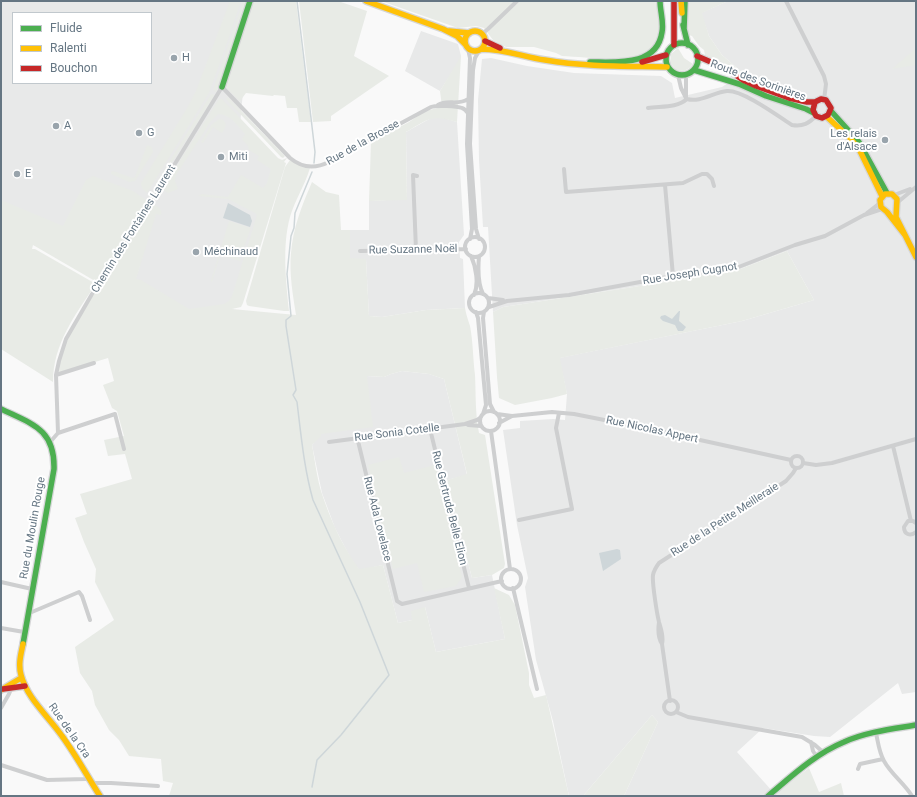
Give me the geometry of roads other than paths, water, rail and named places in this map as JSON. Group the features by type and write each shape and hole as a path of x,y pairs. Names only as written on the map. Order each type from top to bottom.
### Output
{"main road":[{"path":"222,87 250,1"},
{"path":"366,1 443,29 469,33 475,31 482,34 485,41 508,52"},
{"path":"562,62 633,61 646,57 658,44 662,34 660,1"},
{"path":"674,1 674,45"},
{"path":"681,1 684,29 688,45"},
{"path":"684,29 685,1"},
{"path":"443,29 457,36 466,47 473,52 489,49 592,66 668,67"},
{"path":"466,47 465,38 469,33"},
{"path":"480,50 485,41"},
{"path":"681,43 688,45 694,49 697,56 698,62 694,70 686,75 678,75 673,73 668,67 666,55 668,50 674,45 681,43"},
{"path":"582,62 607,64 630,63 666,55"},
{"name":"Route des Sorinières","path":"697,56 728,69 742,80 794,100 815,102 824,100"},
{"name":"Route des Sorinières","path":"694,70 739,84 766,96 806,109 822,118 827,117"},
{"path":"824,100 831,105 831,111 827,117 850,138 859,149 885,195"},
{"name":"Route des Sorinières","path":"815,102 813,108 815,114"},
{"path":"831,111 863,148 885,195"},
{"path":"885,195 894,195 898,202 896,217 916,257"},
{"path":"885,195 880,203 905,235"},
{"path":"885,210 892,211 896,208"},
{"path":"1,409 37,428 51,441"},
{"name":"Rue du Moulin Rouge","path":"21,678 19,664 24,632 54,469 54,450 51,441"},
{"path":"2,690 21,678"},
{"name":"Rue de la Cra","path":"21,678 24,686 64,738 100,796"},
{"path":"2,690 24,686"},
{"path":"768,796 824,753 845,742 876,733 916,725"}],"street":[{"path":"482,34 517,1"},
{"path":"786,1 824,76 826,84 824,100"},
{"path":"466,47 470,58 466,144 472,229 470,239 466,244 466,249 474,264 476,285 474,295 470,300 470,303 478,318 486,404 480,423 487,431 491,431 496,428 499,423 512,416"},
{"path":"480,50 475,58 473,70 470,144 476,229 479,239 482,241 485,248 478,263 480,285 483,294 489,303 489,307 484,312 483,318 490,404 500,420 499,423"},
{"path":"678,75 681,88 686,98 693,100 729,91 754,101 792,125 802,126 815,114"},
{"path":"648,108 684,103 686,98 686,75"},
{"name":"Rue de la Brosse","path":"222,87 287,155 299,164 312,167 329,162 431,106 445,102 463,102 468,99"},
{"name":"Chemin des Fontaines Laurent","path":"58,433 56,375 61,353 71,329 222,87"},
{"name":"Rue de la Brosse","path":"438,105 444,107 460,107 467,112"},
{"path":"564,169 566,192 683,183 702,174 707,174 712,179 714,186"},
{"path":"416,250 413,175 417,176"},
{"path":"665,185 673,276"},
{"path":"894,195 916,186"},
{"path":"898,202 916,186"},
{"name":"Rue Joseph Cugnot","path":"489,307 507,301 570,295 673,276 736,268 795,245 825,236 864,215 880,203"},
{"name":"Rue Joseph Cugnot","path":"864,215 885,210"},
{"path":"470,239 479,239"},
{"name":"Rue Suzanne Noël","path":"360,251 466,249"},
{"path":"471,256 480,256"},
{"path":"474,295 480,293 483,294"},
{"name":"Rue Joseph Cugnot","path":"487,298 507,301"},
{"path":"476,312 484,312"},
{"path":"56,375 94,363"},
{"path":"465,424 477,420 488,412 512,416"},
{"path":"519,520 572,510 556,428 559,413"},
{"name":"Rue Nicolas Appert","path":"512,416 559,413 574,414 791,460"},
{"path":"51,441 58,433 115,414 124,449"},
{"path":"465,424 482,426"},
{"name":"Rue Sonia Cotelle","path":"328,442 465,424"},
{"name":"Rue Gertrude Belle Elion","path":"430,429 469,588"},
{"path":"491,431 510,569"},
{"name":"Rue Ada Lovelace","path":"358,438 397,601 402,604 469,588"},
{"path":"803,462 800,467 796,468 792,466 791,460 793,457 797,456 802,459 803,462 816,464 832,463 916,439"},
{"path":"893,446 911,521"},
{"name":"Rue de la Petite Meilleraie","path":"670,701 662,644 659,634 659,622 653,576 654,571 659,564 786,481 796,468"},
{"path":"916,523 911,521 905,524 905,532 910,535 916,532"},
{"path":"510,569 517,571 521,578 518,586 513,588 506,587 502,580 502,574 510,569"},
{"path":"469,588 502,580"},
{"path":"1,582 32,589"},
{"path":"513,588 536,690"},
{"path":"28,612 32,612 79,592 82,596 90,620"},
{"path":"1,628 24,632"},
{"path":"1,708 10,694 11,689"},
{"path":"676,712 678,708 674,701 670,701 665,705 666,711 671,714 676,712 688,717 802,737 808,739 819,747 824,753"},
{"path":"876,733 883,759 905,785 912,796"},
{"path":"811,742 813,751 817,758"},
{"path":"858,769 860,764 883,759"},
{"path":"1,765 48,780 88,778"},
{"path":"92,783 158,786"}],"waterway":[{"path":"297,1 315,152 314,163"},
{"path":"312,172 295,213 287,274 291,316 286,320 286,326 296,390 293,395 297,402 305,464 313,500 360,602 389,675 341,735 317,760 312,787"}],"place":[{"name":"H","path":"174,58"},
{"name":"A","path":"56,126"},
{"name":"G","path":"139,133"},
{"name":"Les relais d'Alsace","path":"885,140"},
{"name":"Miti","path":"221,157"},
{"name":"E","path":"17,174"},
{"name":"Méchinaud","path":"196,252"}]}
